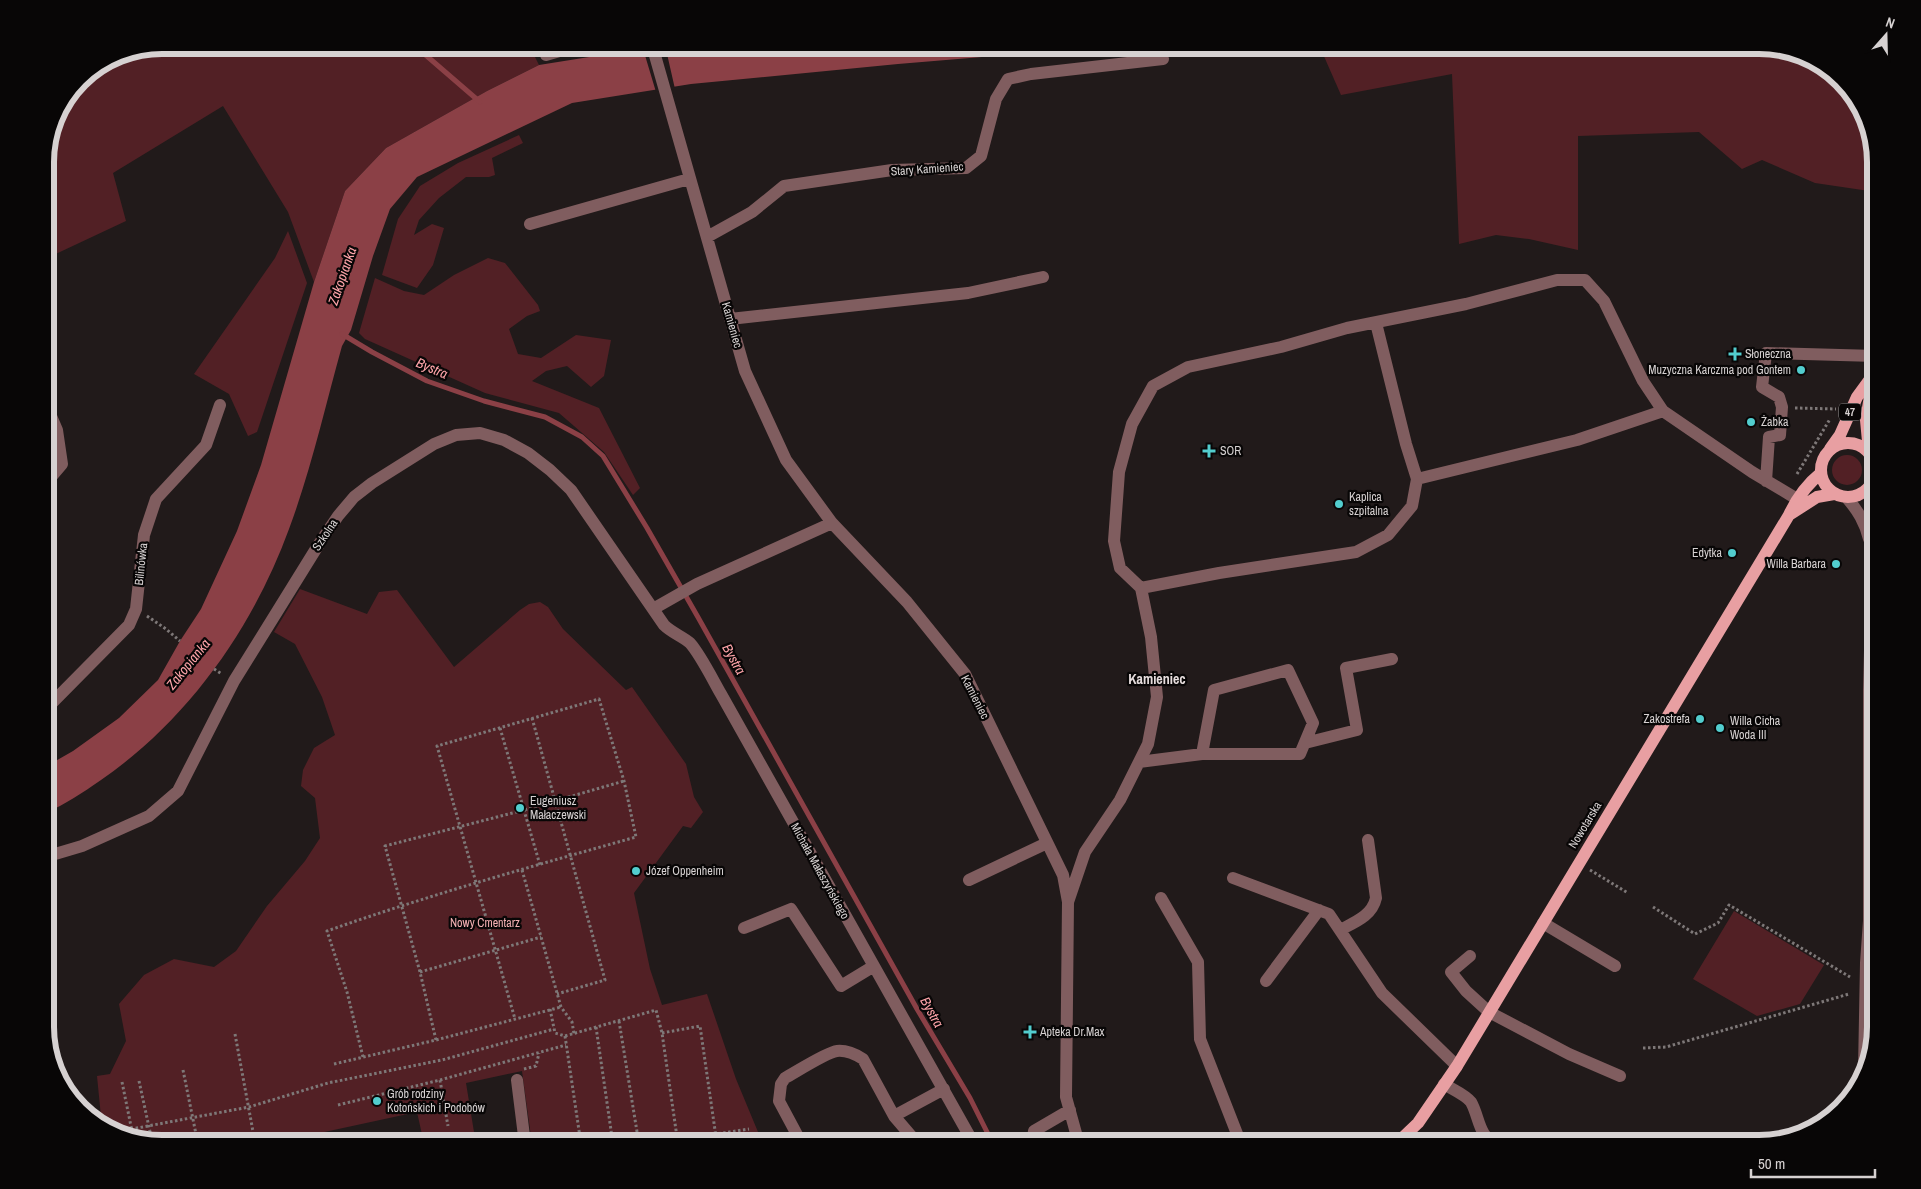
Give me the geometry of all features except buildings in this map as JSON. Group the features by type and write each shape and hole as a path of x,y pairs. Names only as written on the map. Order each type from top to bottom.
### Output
{"main road":[{"name":"47","path":"1821,472 1823,460 1840,435 1842,412 1867,384"},
{"name":"47","path":"1867,415 1867,431"},
{"path":"1830,450 1836,446 1850,443 1857,444 1867,451"},
{"path":"1821,472 1825,485 1840,496 1863,494 1867,490"},
{"name":"Nowotarska","path":"1405,1135 1418,1123 1457,1066 1789,515 1792,496 1821,472"},
{"name":"Nowotarska","path":"1789,515 1817,497 1840,496"}],"street":[{"name":"Kamieniec","path":"655,54 745,370 786,460 832,523 907,602 965,674 1063,875 1068,902 1066,1097 1077,1135"},
{"name":"Stary Kamieniec","path":"707,237 752,212 784,186 892,170 966,168 981,156 996,99 1008,79 1031,74 1163,59"},
{"path":"530,224 689,179"},
{"path":"730,319 968,292 1043,277"},
{"path":"1376,323 1406,444 1417,479 1412,506 1388,535 1356,552 1219,573 1141,588 1120,568 1114,541 1119,472 1132,424 1153,386 1188,367 1281,347 1347,328 1466,304 1557,280 1585,280 1604,300 1643,381 1663,411 1766,481 1792,496"},
{"path":"1766,481 1769,437 1780,434 1782,408 1779,397 1762,387 1766,353 1867,356"},
{"name":"Bilinówka","path":"54,701 129,625 136,609 144,535 156,499 206,445 220,406"},
{"path":"1417,479 1577,440 1663,411"},
{"path":"54,423 57,430 62,464 54,473"},
{"name":"Szkolna","path":"54,854 82,846 149,816 178,791 234,681 318,544 338,516 354,498 372,483 434,444 456,435 480,433 504,440 528,453 571,490 653,609"},
{"path":"1840,496 1859,512 1867,532"},
{"path":"653,609 697,584 832,523"},
{"name":"Kamieniec","path":"1068,902 1085,852 1120,800 1148,744 1157,697 1151,637 1141,588"},
{"name":"Michała Małaszyńskiego","path":"653,609 664,625 674,634 684,638 692,645 969,1135"},
{"path":"1305,743 1357,730 1346,668 1392,659"},
{"path":"1139,762 1202,754 1300,754 1313,723 1288,670 1214,690 1202,754"},
{"path":"1340,930 1366,916 1374,906 1376,898 1368,840"},
{"path":"969,880 1047,843"},
{"path":"1233,878 1329,914 1382,992 1457,1066"},
{"path":"1161,898 1198,962 1200,1039 1237,1135"},
{"path":"744,928 791,909 842,986 874,966"},
{"path":"1266,981 1319,910"},
{"path":"1543,923 1615,966"},
{"path":"1864,1053 1867,949"},
{"path":"1470,956 1451,972 1466,991 1489,1012 1569,1054 1620,1076"},
{"path":"797,1135 779,1101 781,1084 785,1078 835,1051 856,1054 863,1059 894,1116 910,1135"},
{"path":"517,1080 524,1135"},
{"path":"1444,1084 1470,1100 1485,1135"},
{"path":"894,1116 944,1088"},
{"path":"1034,1135 1034,1132 1070,1110"}],"path":[{"path":"1782,408 1842,412"},
{"path":"1792,496 1819,434 1842,412"},
{"path":"136,609 180,641"},
{"path":"363,1057 347,992 327,931 402,904 476,882 636,837 624,781 599,699 437,746 476,882 495,950 515,1019"},
{"path":"532,718 604,980 557,994"},
{"path":"500,728 540,865"},
{"path":"436,1040 420,972 385,846 524,810 624,781"},
{"path":"1588,869 1628,892"},
{"path":"522,870 561,1007 572,1022 574,1034"},
{"path":"1653,907 1696,934 1718,923 1729,906 1850,977"},
{"path":"420,972 541,937"},
{"path":"1643,1048 1666,1047 1849,994"},
{"path":"334,1064 436,1040 561,1007"},
{"path":"550,1010 555,1033 565,1036 656,1010 662,1033 677,1135"},
{"path":"619,1021 638,1135"},
{"path":"662,1033 700,1026 716,1134"},
{"path":"596,1027 612,1135"},
{"path":"128,1130 249,1107 328,1083 442,1060 554,1029"},
{"path":"236,1034 254,1135"},
{"path":"565,1036 580,1135"},
{"path":"338,1105 440,1080 566,1045"},
{"path":"517,1080 518,1070 536,1066 539,1053"},
{"path":"183,1070 196,1135"},
{"path":"140,1080 151,1134"},
{"path":"440,1080 448,1126"},
{"path":"122,1082 132,1129"},
{"path":"711,1135 750,1129"}],"green space":[{"path":"155,54 534,54 539,65 487,91 386,148 345,191 314,282 288,212 223,106 113,173 126,221 54,255 54,155 57,134 62,121 68,108 85,85 108,68 134,57"},
{"path":"1323,54 1759,54 1787,57 1813,68 1825,76 1836,85 1853,108 1864,134 1867,155 1867,191 1815,183 1762,160 1742,169 1699,132 1578,136 1578,250 1529,239 1496,235 1459,244 1452,74 1341,95"},
{"path":"519,135 523,143 492,158 495,175 489,177 466,177 439,198 419,220 414,235 432,224 444,228 433,265 417,288 382,275 398,219 420,186 458,163"},
{"path":"288,231 307,283 257,432 248,436 229,394 194,374 275,258"},
{"path":"488,258 505,263 538,305 540,311 527,316 509,329 518,354 541,358 576,335 611,340 604,376 591,387 567,366 546,371 532,381 599,408 640,488 633,495 604,452 559,413 485,393 365,339 359,333 375,278 404,291 424,295 454,275"},
{"path":"1847,455 1858,459 1862,470 1858,481 1847,485 1836,481 1832,470 1836,459"},
{"name":"Nowy Cmentarz","path":"300,589 367,614 379,592 397,590 454,667 520,610 529,604 540,602 548,607 563,629 626,690 632,687 686,764 694,797 703,812 691,828 683,826 634,893 650,969 662,1005 707,994 736,1079 759,1135 531,1135 522,1071 466,1083 474,1132 452,1135 422,1135 417,1112 311,1135 148,1134 134,1132 101,1116 97,1076 110,1074 126,1041 119,1004 144,975 174,959 214,967 236,951 267,906 305,861 320,838 315,798 301,786 303,770 314,748 335,735 322,697 295,644 274,632"},
{"path":"1734,911 1824,965 1800,1004 1757,1016 1693,979"}],"water":[{"name":"Zakopianka","path":"608,54 1018,54 691,84 572,103 417,177 390,209 373,256 351,330 342,346 297,507 274,566 257,602 237,636 214,669 162,729 133,756 101,780 54,808 54,762 73,751 119,718 158,680 201,609 237,531 261,465 314,282 345,191 386,148 487,91 539,65"}],"pier":[{"path":"645,54 667,54 675,89 656,92"}],"waterway":[{"path":"424,54 480,102"},
{"name":"Bystra","path":"342,334 427,381 484,401 545,417 582,437 603,456 699,619 917,1009 970,1098 988,1135"}],"place":[{"name":"Słoneczna","path":"1735,354"},
{"name":"Muzyczna Karczma pod Gontem","path":"1801,370"},
{"name":"Żabka","path":"1751,422"},
{"name":"SOR","path":"1209,451"},
{"name":"Kaplica szpitalna","path":"1339,504"},
{"name":"Edytka","path":"1732,553"},
{"name":"Willa Barbara","path":"1836,564"},
{"name":"Zakostrefa","path":"1700,719"},
{"name":"Willa Cicha Woda III","path":"1720,728"},
{"name":"Eugeniusz Małaczewski","path":"520,808"},
{"name":"Józef Oppenheim","path":"636,871"},
{"name":"Apteka Dr.Max","path":"1030,1032"},
{"name":"Grób rodziny Kotońskich i Podobów","path":"377,1101"}],"district":[{"name":"Kamieniec","path":"1157,679"}]}
